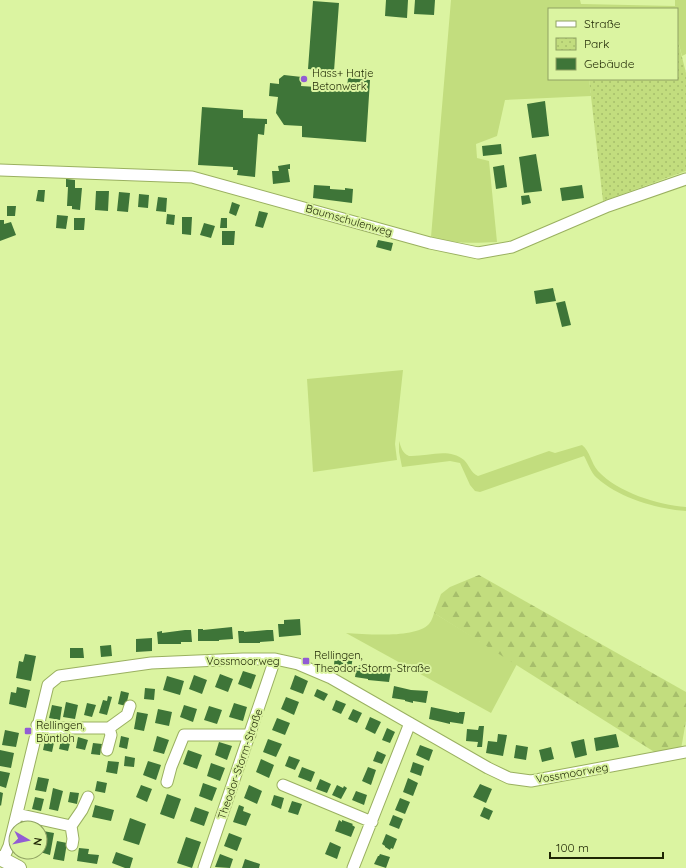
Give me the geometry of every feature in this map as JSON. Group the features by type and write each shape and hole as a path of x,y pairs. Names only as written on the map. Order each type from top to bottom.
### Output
{"main road":[{"path":"1,859 19,868"}],"street":[{"name":"Baumschulenweg","path":"0,170 192,177 430,243 478,253 512,247 608,206 686,179"},
{"name":"Vossmoorweg","path":"1,859 10,846 37,725 48,684 59,676 151,663 275,659 298,664 331,678 488,768 509,778 531,781 658,758 686,750"},
{"name":"Theodor-Storm-Straße","path":"204,868 275,659"},
{"path":"37,725 48,728 109,728 127,715 130,706"},
{"path":"353,868 410,723"},
{"path":"107,750 111,735 109,728"},
{"path":"167,782 171,767 184,735 250,735"},
{"path":"283,785 372,822"},
{"path":"72,845 73,839 71,826 88,798"},
{"path":"17,814 71,826"}],"green space":[{"path":"451,0 580,0 581,4 675,6 675,0 686,0 686,54 682,56 678,41 678,8 548,8 548,80 589,80 591,96 505,100 497,136 476,144 477,158 489,161 497,242 456,242 431,237"},
{"path":"678,41 686,73 686,171 603,201 589,80 678,80"},
{"path":"403,370 395,444 397,460 313,472 307,379"},
{"path":"399,441 403,452 409,456 444,453 458,456 464,460 473,473 478,476 549,451 555,453 582,445 587,450 598,471 616,485 651,500 686,507 686,511 663,508 627,497 606,485 595,476 584,456 480,492 475,491 470,485 460,463 450,461 402,467 399,452"},
{"path":"479,575 686,692 686,721 681,749 656,753 434,613 441,594 450,587"},
{"path":"434,613 517,664 491,713 346,633 377,635 413,632 422,629 429,624"}],"building":[{"path":"386,0 408,0 407,18 385,16"},
{"path":"415,0 435,0 434,15 414,14"},
{"path":"313,1 339,3 334,71 308,69"},
{"path":"284,75 302,77 301,86 347,89 348,78 370,80 366,142 302,137 302,126 284,125 276,113 278,97 269,96 270,83 279,84 279,79"},
{"path":"545,101 549,136 532,138 527,104"},
{"path":"202,107 243,110 243,118 267,119 264,135 258,134 255,177 237,175 238,170 233,170 233,167 198,165"},
{"path":"501,144 502,154 483,156 482,146"},
{"path":"536,154 542,191 524,193 519,157"},
{"path":"290,164 290,169 288,169 290,182 273,184 272,171 279,171 278,166"},
{"path":"504,165 507,187 496,189 493,167"},
{"path":"66,179 75,180 75,188 82,188 80,210 72,209 72,206 67,206 68,187 66,187"},
{"path":"314,185 330,186 330,189 353,189 352,203 313,198"},
{"path":"582,185 584,198 562,201 560,188"},
{"path":"38,190 45,190 44,202 36,201"},
{"path":"96,191 109,191 108,211 95,210"},
{"path":"119,192 130,193 128,212 117,211"},
{"path":"139,194 149,195 148,208 138,207"},
{"path":"529,195 531,203 522,205 521,196"},
{"path":"158,197 167,198 166,212 156,211"},
{"path":"232,202 240,205 236,216 229,213"},
{"path":"7,206 16,206 15,216 7,216"},
{"path":"259,211 268,213 263,228 255,226"},
{"path":"167,214 175,215 174,225 166,224"},
{"path":"57,215 68,216 66,229 56,228"},
{"path":"182,217 192,217 191,235 182,234"},
{"path":"74,218 85,218 84,230 74,230"},
{"path":"221,218 227,218 227,228 220,228"},
{"path":"0,220 4,220 4,224 11,222 16,235 0,241"},
{"path":"204,223 215,226 211,238 200,235"},
{"path":"222,231 235,231 234,245 222,245"},
{"path":"378,240 393,243 391,251 376,247"},
{"path":"553,288 556,301 536,304 534,291"},
{"path":"565,301 571,325 562,327 556,303"},
{"path":"300,619 301,635 279,637 278,624 284,624 284,620"},
{"path":"232,627 233,639 198,641 198,629 203,630"},
{"path":"191,630 192,642 181,642 181,644 158,644 157,632 162,631 162,633"},
{"path":"273,630 274,641 239,643 238,631 244,632"},
{"path":"152,638 152,651 136,652 136,639"},
{"path":"111,645 112,656 101,657 100,646"},
{"path":"70,648 83,648 84,658 70,658"},
{"path":"335,653 353,656 351,669 334,665"},
{"path":"25,654 36,656 31,681 16,678 19,661 23,662"},
{"path":"357,665 391,670 389,682 355,677"},
{"path":"243,671 256,675 251,689 238,684"},
{"path":"220,674 233,679 228,692 215,687"},
{"path":"194,675 207,680 202,694 189,689"},
{"path":"295,675 308,681 303,694 290,689"},
{"path":"167,676 184,681 180,695 163,690"},
{"path":"394,686 411,690 428,691 426,703 413,701 413,703 392,698"},
{"path":"17,687 30,690 26,708 9,704 11,692 16,693"},
{"path":"145,688 155,689 154,700 144,699"},
{"path":"317,689 328,694 324,701 314,696"},
{"path":"121,691 129,693 126,706 118,704"},
{"path":"108,696 112,697 107,715 99,713 103,700 107,701"},
{"path":"286,697 299,702 294,715 281,709"},
{"path":"336,700 346,704 341,714 332,710"},
{"path":"66,702 78,705 75,719 63,717"},
{"path":"87,703 96,705 92,717 84,715"},
{"path":"234,703 247,707 243,721 229,717"},
{"path":"52,705 62,707 60,720 49,718"},
{"path":"184,705 197,709 193,722 180,717"},
{"path":"209,706 222,710 217,724 204,720"},
{"path":"431,707 459,713 465,712 463,724 450,722 450,724 429,719"},
{"path":"158,709 172,712 169,726 155,723"},
{"path":"353,709 362,713 357,723 348,719"},
{"path":"137,712 148,714 144,731 134,729"},
{"path":"370,717 381,722 375,734 365,729"},
{"path":"277,718 290,723 285,735 272,730"},
{"path":"479,726 484,726 482,747 477,747 478,742 466,741 467,729 478,730"},
{"path":"387,728 395,732 390,743 382,740"},
{"path":"5,730 19,733 16,747 2,745"},
{"path":"498,734 507,735 503,756 486,753 488,741 497,742"},
{"path":"616,734 619,747 596,751 594,738"},
{"path":"46,736 55,738 52,752 43,750"},
{"path":"62,736 71,739 68,751 59,749"},
{"path":"121,736 129,738 127,749 119,747"},
{"path":"157,736 169,740 164,754 153,751"},
{"path":"78,737 88,740 85,750 76,748"},
{"path":"268,739 282,744 276,757 263,752"},
{"path":"584,739 587,755 575,758 571,742"},
{"path":"219,742 232,746 227,760 215,755"},
{"path":"93,743 102,744 100,755 91,754"},
{"path":"420,745 433,750 429,761 416,755"},
{"path":"516,745 528,747 526,760 514,758"},
{"path":"551,747 554,759 542,762 539,750"},
{"path":"0,750 14,753 11,768 0,766"},
{"path":"188,750 202,755 197,769 183,764"},
{"path":"377,751 386,755 382,764 373,761"},
{"path":"125,756 135,758 134,767 124,766"},
{"path":"289,756 300,760 295,770 285,766"},
{"path":"261,759 274,765 269,778 256,772"},
{"path":"108,761 119,762 117,774 106,772"},
{"path":"148,761 161,765 156,780 143,775"},
{"path":"413,762 424,766 421,776 410,772"},
{"path":"211,763 225,768 220,781 207,776"},
{"path":"302,767 315,772 311,782 298,777"},
{"path":"368,767 376,770 371,785 362,781"},
{"path":"0,771 10,773 6,788 0,786"},
{"path":"38,777 49,779 46,792 35,790"},
{"path":"408,778 418,783 413,796 403,792"},
{"path":"320,779 331,784 327,793 316,789"},
{"path":"97,781 107,783 105,793 95,791"},
{"path":"203,783 217,788 212,801 199,796"},
{"path":"480,784 492,789 486,803 473,797"},
{"path":"141,785 152,789 147,802 136,797"},
{"path":"249,785 262,791 257,804 244,798"},
{"path":"337,785 347,788 341,799 332,795"},
{"path":"53,788 63,791 58,811 49,809"},
{"path":"356,791 367,795 364,805 352,800"},
{"path":"0,792 3,793 1,806 0,805"},
{"path":"70,792 79,793 77,804 68,802"},
{"path":"167,794 181,799 174,819 160,814"},
{"path":"274,795 284,798 281,809 271,805"},
{"path":"35,797 44,799 41,811 32,809"},
{"path":"400,798 410,802 405,814 395,810"},
{"path":"292,801 302,804 298,815 288,812"},
{"path":"95,805 114,810 111,821 92,817"},
{"path":"239,805 244,807 243,811 251,814 246,826 233,822"},
{"path":"195,807 209,812 204,826 190,821"},
{"path":"484,807 493,811 489,820 480,816"},
{"path":"393,815 403,819 399,829 389,825"},
{"path":"130,818 146,824 139,845 123,840"},
{"path":"339,820 353,824 352,825 355,827 351,837 335,831"},
{"path":"48,832 54,833 50,855 48,854"},
{"path":"229,833 242,838 237,851 224,846"},
{"path":"386,834 397,839 393,849 391,848 390,850 382,844"},
{"path":"186,837 201,842 192,868 177,863"},
{"path":"57,841 67,843 64,861 53,859"},
{"path":"330,842 341,847 337,859 325,854"},
{"path":"79,848 89,849 88,854 99,855 97,864 77,861"},
{"path":"116,852 133,858 130,868 125,868 112,863"},
{"path":"220,854 233,859 230,868 215,867"},
{"path":"380,854 390,857 386,868 374,864"},
{"path":"245,859 260,864 259,868 242,868"}],"place":[{"name":"Hass+ Hatje Betonwerk","path":"304,79"},
{"name":"Rellingen, Theodor-Storm-Straße","path":"306,661"},
{"name":"Rellingen, Büntloh","path":"28,731"}]}
